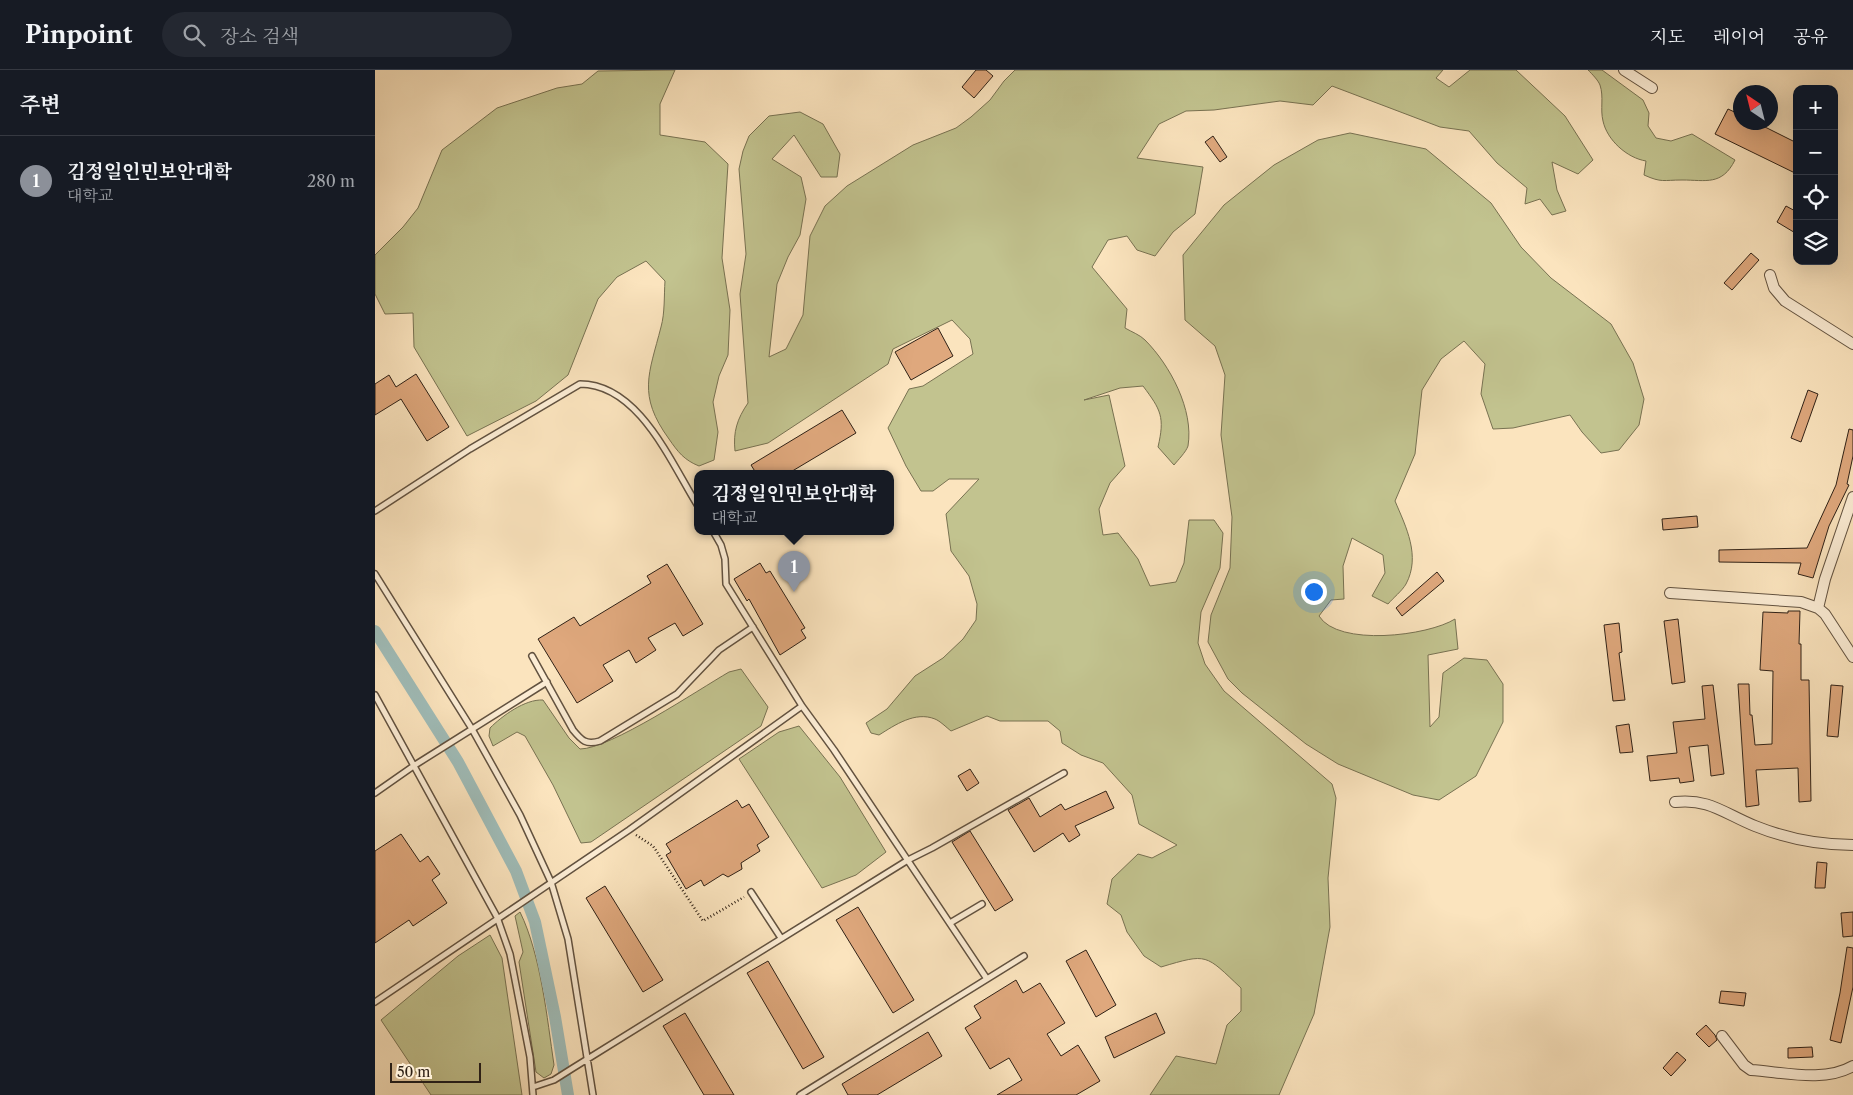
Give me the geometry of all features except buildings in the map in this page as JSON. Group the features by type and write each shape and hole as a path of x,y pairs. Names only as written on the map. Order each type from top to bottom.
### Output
{"street":[{"path":"1624,70 1652,88"},
{"path":"1769,275 1774,288 1785,301 1853,344"},
{"path":"1818,608 1825,579 1853,497"},
{"path":"1670,593 1801,602 1818,608 1825,614 1853,657"},
{"path":"1675,802 1692,800 1713,805 1755,826 1801,839 1853,845"},
{"path":"1722,1036 1744,1065 1751,1070 1827,1076 1843,1072 1853,1066"}],"lane":[{"path":"375,511 470,449 580,384 593,384 629,403 642,415 694,500"},
{"path":"715,535 721,545 725,559 726,584 802,706 834,750 987,979"},
{"path":"375,574 472,729 520,815 551,882 568,940 593,1095"},
{"path":"531,656 573,730 582,741 589,744 600,741 677,694 719,650 753,627"},
{"path":"375,793 415,765 547,682"},
{"path":"375,695 497,917 510,954 530,1057 533,1095"},
{"path":"375,1002 497,917 516,907 629,830 802,706"},
{"path":"533,1087 554,1080 908,860 1064,774"},
{"path":"751,892 781,938"},
{"path":"950,923 982,904"},
{"path":"800,1095 1024,956"}],"path":[{"path":"629,830 653,846 703,921 751,892"}],"green space":[{"path":"675,70 660,104 660,135 705,142 728,164 722,258 730,310 728,355 719,376 713,402 718,432 714,460 699,466 685,458 669,439 653,410 649,397 650,371 664,310 665,281 646,261 617,277 598,299 568,375 536,401 467,436 414,347 413,313 385,314 375,294 375,255 403,227 418,208 442,150 497,108 557,88 582,84 598,71"},
{"path":"1015,70 1443,70 1436,78 1449,87 1470,70 1516,70 1565,116 1593,160 1578,174 1552,162 1557,190 1566,211 1552,215 1540,199 1525,204 1527,188 1497,163 1469,131 1440,127 1332,86 1313,105 1280,101 1214,110 1186,111 1159,124 1137,158 1203,167 1195,214 1173,232 1155,256 1137,250 1127,236 1108,240 1092,267 1127,309 1125,328 1145,340 1171,375 1184,403 1189,432 1188,446 1174,465 1158,447 1161,428 1160,414 1154,401 1143,386 1120,388 1084,400 1109,395 1125,466 1110,483 1099,509 1103,535 1118,533 1138,559 1150,586 1176,582 1184,563 1189,520 1214,520 1223,533 1220,568 1201,612 1198,643 1205,664 1224,691 1332,784 1336,798 1328,878 1330,927 1314,1014 1279,1095 1150,1095 1176,1056 1216,1064 1227,1025 1241,1011 1241,988 1220,968 1205,960 1188,960 1161,967 1144,956 1127,932 1121,915 1107,904 1112,879 1138,854 1152,858 1177,845 1139,824 1132,795 1103,763 1081,755 1062,743 1060,731 1048,721 1000,721 987,716 951,731 935,719 920,717 905,720 879,735 871,733 866,723 887,709 915,676 943,658 963,639 976,620 977,604 969,576 951,551 946,514 979,479 949,479 933,491 921,491 906,466 888,428 909,389 923,386 973,354 970,339 952,320 893,349 888,364 768,443 735,451 737,426 748,403 740,294 746,254 739,169 749,136 769,116 800,112 823,124 840,154 837,177 821,177 794,135 772,159 801,177 806,199 800,235 788,257 777,284 769,357 786,349 803,315 810,236 825,206 847,186 913,145 956,128 990,100"},
{"path":"1588,70 1602,70 1643,100 1649,113 1648,126 1656,138 1671,141 1692,134 1735,160 1730,168 1719,178 1706,181 1663,180 1644,175 1646,161 1625,152 1613,141 1605,128 1602,116 1600,85"},
{"path":"1350,133 1426,149 1491,203 1521,247 1551,278 1611,324 1633,363 1644,399 1639,425 1619,450 1601,453 1570,415 1513,428 1493,429 1481,394 1485,364 1464,341 1441,359 1422,390 1415,454 1395,501 1407,531 1412,552 1412,563 1406,584 1388,604 1372,596 1385,573 1383,555 1352,538 1343,566 1344,599 1331,600 1319,616 1329,626 1344,632 1384,636 1425,630 1455,619 1458,649 1428,655 1430,727 1439,717 1443,673 1464,658 1487,660 1503,684 1503,722 1476,776 1439,800 1413,795 1338,764 1306,744 1242,693 1228,679 1208,642 1211,615 1230,568 1232,517 1221,435 1225,375 1215,346 1185,320 1183,255 1224,205 1274,165 1318,140"},
{"path":"741,669 768,707 761,726 591,842 581,843 553,785 525,736 517,732 493,746 489,736 490,728 507,714 521,705 536,700 543,700 569,738 580,749 594,746 612,740 729,672"},
{"path":"799,726 840,777 886,852 856,875 822,888 739,759 779,732"},
{"path":"520,912 533,947 549,1027 554,1065 551,1074 544,1078 536,1072 519,962 523,952 515,916"},
{"path":"490,935 502,958 522,1095 431,1095 381,1020 458,956"}],"waterway":[{"path":"375,631 458,762 516,871 535,922 555,1017 568,1095"}],"place":[{"name":"김정일인민보안대학","path":"794,592"}]}
